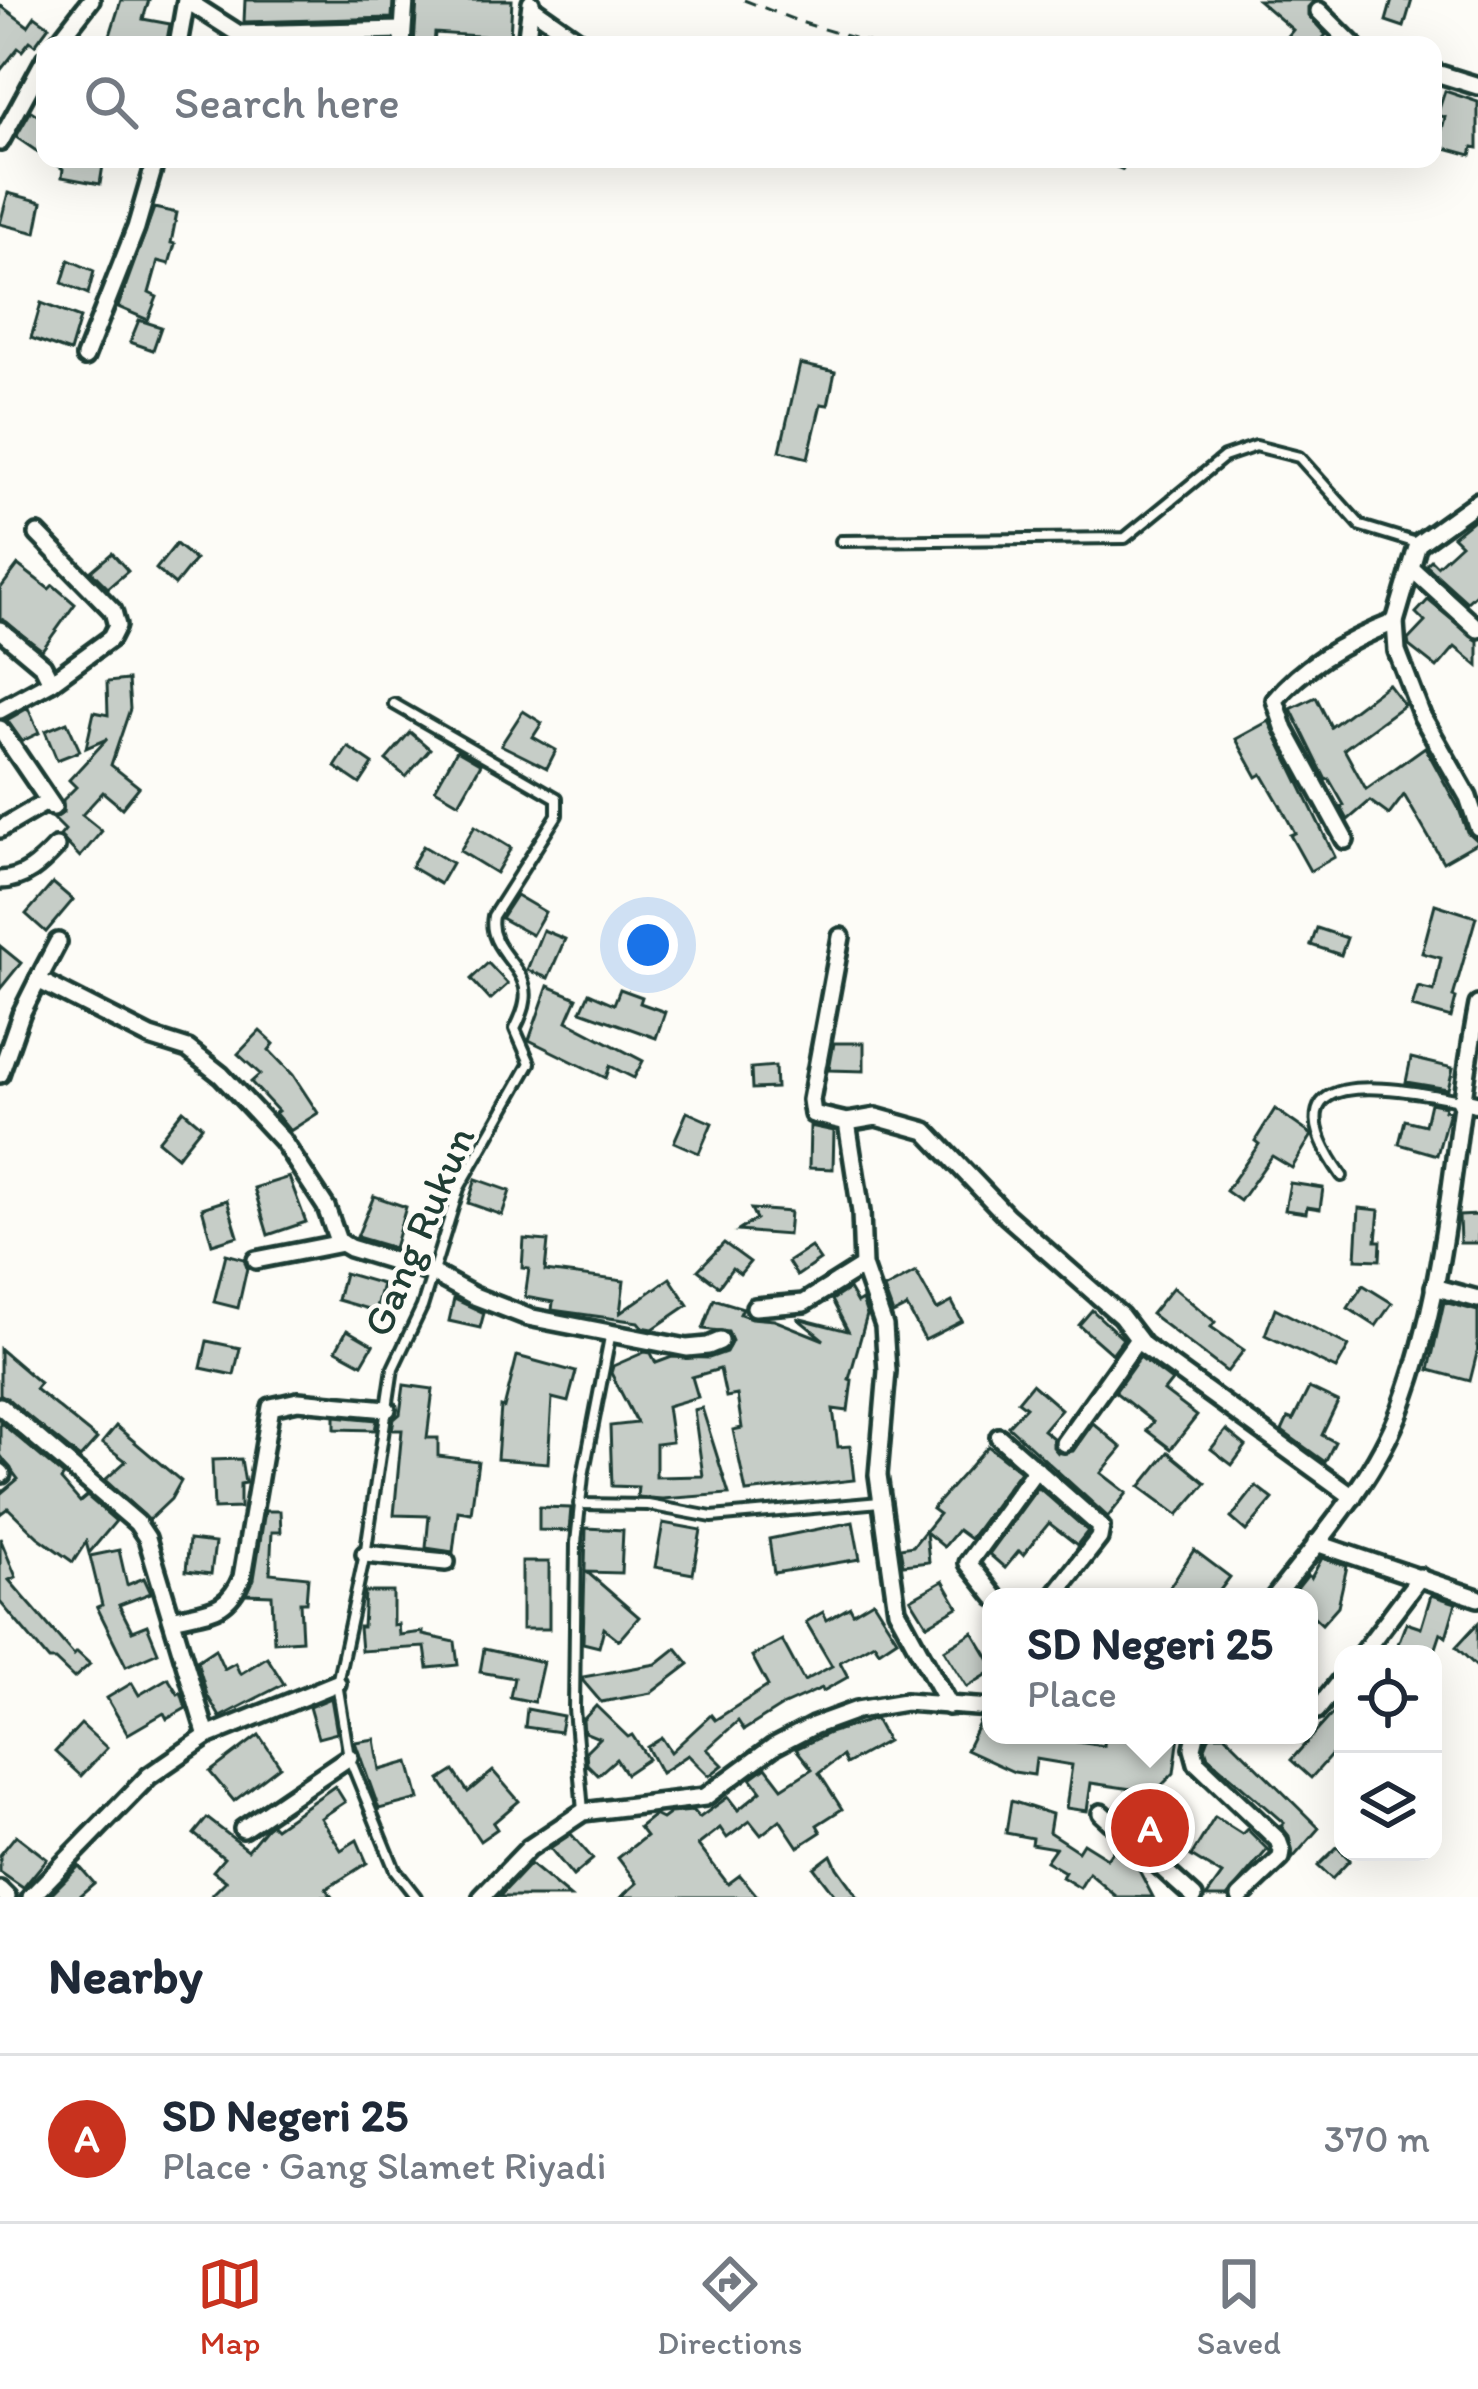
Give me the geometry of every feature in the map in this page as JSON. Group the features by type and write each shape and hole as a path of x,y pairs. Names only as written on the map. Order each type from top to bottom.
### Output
{"street":[{"path":"63,36 91,0"},
{"path":"180,36 186,0 239,34 320,36"},
{"path":"402,36 405,0"},
{"path":"531,3 573,36"},
{"path":"527,36 531,3"},
{"path":"1319,11 1344,36"},
{"path":"1442,75 1478,86"},
{"path":"0,142 36,76"},
{"path":"85,356 136,228 153,168"},
{"path":"1478,500 1418,544 1395,622 1396,651 1422,716 1468,797 1478,827"},
{"path":"0,710 51,682 111,638 117,626 112,611 38,534"},
{"path":"1411,568 1478,629"},
{"path":"1345,840 1285,730 1276,700 1292,680 1329,654 1395,622"},
{"path":"0,630 43,666 51,682"},
{"path":"0,729 51,804 0,829"},
{"path":"0,880 28,872 56,847"},
{"path":"841,938 810,1108 820,1118 847,1122 876,1117 926,1131 1007,1216 1121,1316 1138,1339 1353,1497"},
{"path":"0,1074 21,1014 58,942"},
{"path":"38,980 150,1037 188,1049 221,1076 282,1140 326,1207 342,1243"},
{"path":"1281,1588 1353,1497 1400,1410 1434,1287 1478,1005"},
{"path":"1460,1100 1478,1103"},
{"path":"847,1122 861,1212 863,1266 884,1326 887,1371 878,1475 897,1610 949,1706"},
{"path":"256,1260 342,1243 432,1273 528,1317 687,1348 720,1341"},
{"path":"755,1307 804,1303 863,1266"},
{"path":"1434,1287 1478,1300"},
{"path":"1064,1443 1138,1339"},
{"path":"172,1619 225,1605 234,1597 242,1577 271,1408 298,1401 387,1409"},
{"path":"0,1406 137,1523 153,1552 207,1736"},
{"path":"999,1437 1103,1532 1060,1588"},
{"path":"988,1588 968,1563 1036,1469"},
{"path":"1316,1543 1478,1598"},
{"path":"365,1554 446,1562"},
{"path":"1369,1645 1420,1577"},
{"path":"31,1897 149,1776 207,1736 337,1682"},
{"path":"482,1897 529,1848 583,1812 705,1797 772,1747 857,1710 905,1702 982,1708"},
{"path":"1194,1744 1197,1762 1278,1840 1282,1851 1281,1858 1240,1897"},
{"path":"243,1829 350,1757"},
{"path":"1101,1813 1194,1897"},
{"path":"0,1890 8,1897"}],"lane":[{"path":"841,541 1125,538 1224,457 1256,446 1299,458 1361,526 1418,544"},
{"name":"Gang Rukun","path":"394,704 557,798 557,815 490,930 520,974 527,998 515,1029 530,1063 459,1187 422,1307 393,1368 365,1554 337,1682 350,1757 395,1870 416,1897"},
{"path":"1342,1177 1328,1157 1320,1132 1318,1111 1328,1096 1341,1089 1382,1086 1460,1100"},
{"path":"583,1812 574,1709 579,1504 611,1332"},
{"path":"579,1504 648,1505 712,1517 880,1502"}],"path":[{"path":"743,0 847,36"},
{"path":"1119,168 1124,170"}],"building":[{"path":"121,0 149,0 143,19 170,24 168,36 110,36"},
{"path":"245,0 393,0 392,18 244,22"},
{"path":"417,0 512,0 510,36 415,36"},
{"path":"1258,0 1315,0 1308,15 1326,35 1288,36 1293,30"},
{"path":"1392,0 1412,0 1404,27 1386,21"},
{"path":"0,5 28,26 35,16 49,26 36,36 35,45 30,41 22,51 18,48 0,71"},
{"path":"1445,91 1478,102 1478,148 1473,147 1471,155 1442,147"},
{"path":"31,111 36,114 36,151 16,137"},
{"path":"103,168 100,184 62,177 63,169"},
{"path":"8,193 42,202 36,233 0,224"},
{"path":"154,208 177,213 171,243 175,244 169,264 158,261 149,293 157,297 148,320 118,307"},
{"path":"69,260 94,271 88,294 62,283"},
{"path":"41,303 80,318 70,352 31,338"},
{"path":"139,320 161,327 153,350 130,342"},
{"path":"800,364 835,372 828,405 821,404 808,458 780,451"},
{"path":"1478,516 1478,592 1467,602 1426,565 1431,560 1437,566 1461,544 1453,536"},
{"path":"176,544 195,560 175,585 156,569"},
{"path":"112,553 128,571 108,588 91,571"},
{"path":"18,565 75,604 42,650 0,618 0,589"},
{"path":"1428,600 1478,641 1478,666 1455,647 1437,668 1409,646 1408,640 1425,622 1416,613"},
{"path":"128,680 130,709 111,765 139,787 122,808 103,792 82,815 102,831 80,857 60,836 65,830 54,819 63,813 63,800 76,787 69,780 107,739 86,748 94,712 108,715 107,682"},
{"path":"1388,684 1404,705 1344,749 1366,789 1425,747 1467,832 1478,842 1443,862 1404,795 1389,815 1370,801 1348,820 1291,709 1316,697 1331,727"},
{"path":"28,708 39,733 22,741 7,720"},
{"path":"523,711 542,723 533,737 556,750 547,768 501,745"},
{"path":"1269,721 1335,857 1310,871 1280,805 1262,774 1257,777 1236,739"},
{"path":"67,722 80,751 57,760 45,731"},
{"path":"410,732 430,749 406,777 386,760"},
{"path":"348,747 373,764 360,784 335,767"},
{"path":"457,750 481,764 459,803 435,789"},
{"path":"475,826 511,848 496,873 460,851"},
{"path":"423,846 452,863 440,884 411,867"},
{"path":"53,883 73,900 46,932 26,914"},
{"path":"516,895 545,912 532,935 501,918"},
{"path":"1435,904 1476,917 1451,1018 1412,1007 1418,987 1434,991 1441,958 1422,953"},
{"path":"1317,928 1347,938 1341,955 1311,945"},
{"path":"543,930 565,939 548,978 527,970"},
{"path":"0,946 21,963 0,989"},
{"path":"488,963 508,984 490,1000 471,979"},
{"path":"548,986 577,998 567,1021 643,1061 634,1078 610,1066 606,1078 529,1040"},
{"path":"620,989 665,1012 656,1038 581,1011 589,993 614,1004"},
{"path":"260,1031 274,1044 269,1050 318,1113 290,1131 251,1082 260,1074 238,1054"},
{"path":"834,1043 864,1043 864,1071 829,1070"},
{"path":"1411,1058 1453,1068 1448,1089 1406,1082"},
{"path":"775,1066 776,1088 752,1089 751,1068"},
{"path":"1430,1103 1449,1111 1437,1155 1399,1144 1405,1120 1425,1125"},
{"path":"1275,1109 1312,1135 1292,1168 1272,1156 1240,1201 1226,1191 1259,1144 1255,1141"},
{"path":"183,1110 202,1126 177,1157 158,1141"},
{"path":"687,1112 712,1123 699,1153 674,1142"},
{"path":"810,1126 834,1131 833,1169 809,1168"},
{"path":"289,1177 306,1222 268,1235 254,1188"},
{"path":"476,1179 510,1191 502,1215 468,1203"},
{"path":"1290,1183 1323,1188 1320,1209 1285,1210"},
{"path":"374,1196 406,1207 394,1248 357,1237"},
{"path":"227,1200 238,1236 212,1244 202,1208"},
{"path":"1359,1208 1379,1210 1376,1241 1381,1241 1380,1260 1356,1259"},
{"path":"751,1209 790,1212 788,1235 738,1231 756,1219"},
{"path":"1478,1215 1478,1243 1460,1243 1459,1216"},
{"path":"524,1239 548,1241 545,1271 624,1281 620,1313 670,1278 688,1305 653,1329 638,1322 552,1310 553,1302 525,1297 529,1269 522,1268"},
{"path":"724,1243 750,1262 740,1274 732,1268 719,1286 698,1270"},
{"path":"811,1247 820,1260 797,1276 788,1262"},
{"path":"226,1254 244,1259 247,1268 238,1308 214,1302"},
{"path":"916,1272 937,1310 952,1302 962,1321 925,1340 907,1307 893,1314 884,1289"},
{"path":"344,1273 382,1284 375,1311 337,1300"},
{"path":"1363,1285 1392,1303 1376,1326 1348,1308"},
{"path":"1173,1287 1215,1322 1211,1327 1244,1350 1227,1372 1151,1314"},
{"path":"849,1289 857,1303 862,1300 867,1315 849,1379 848,1411 833,1409 838,1447 850,1446 854,1480 746,1492 733,1430 742,1428 737,1395 726,1397 720,1369 692,1377 698,1397 667,1406 672,1442 656,1444 656,1477 703,1476 694,1410 702,1408 729,1494 662,1499 637,1497 638,1487 612,1486 610,1426 637,1423 611,1373 613,1366 645,1352 656,1363 726,1352 732,1341 728,1332 703,1329 714,1299 743,1308 740,1314 774,1320 824,1340 797,1318 848,1331 832,1300"},
{"path":"454,1299 484,1313 480,1328 449,1321"},
{"path":"1444,1302 1478,1311 1478,1349 1470,1381 1429,1370"},
{"path":"1275,1308 1349,1346 1336,1369 1265,1335"},
{"path":"1092,1310 1123,1339 1112,1354 1079,1325"},
{"path":"347,1330 373,1345 362,1364 336,1350"},
{"path":"207,1341 240,1348 234,1375 201,1368"},
{"path":"0,1349 40,1383 35,1389 97,1439 80,1458 0,1394"},
{"path":"517,1356 576,1372 568,1402 552,1398 548,1463 497,1459 501,1407"},
{"path":"1140,1357 1172,1381 1164,1391 1197,1416 1171,1449 1146,1430 1153,1422 1115,1392"},
{"path":"1032,1384 1061,1409 1043,1430 1053,1438 1058,1453 1073,1451 1093,1423 1122,1448 1101,1473 1127,1493 1108,1517 1008,1426 1026,1407 1018,1401"},
{"path":"404,1385 433,1389 427,1438 438,1438 438,1456 478,1461 471,1513 458,1511 453,1552 426,1548 429,1516 394,1515 402,1430 392,1430 400,1414"},
{"path":"1309,1388 1338,1402 1322,1435 1335,1442 1325,1462 1282,1431"},
{"path":"335,1416 377,1420 375,1430 335,1429"},
{"path":"0,1422 64,1476 61,1480 80,1502 87,1496 116,1521 89,1553 86,1542 73,1562 8,1508 0,1514 0,1494 18,1479 0,1455"},
{"path":"116,1426 181,1481 171,1499 149,1520 105,1480 126,1461 102,1443"},
{"path":"1226,1430 1246,1446 1232,1465 1211,1449"},
{"path":"988,1446 1020,1471 970,1539 958,1530 944,1547 926,1532 929,1562 903,1565 900,1548 913,1546 939,1514 932,1509"},
{"path":"1168,1452 1206,1483 1178,1515 1140,1487"},
{"path":"241,1459 245,1483 240,1484 240,1508 214,1509 212,1460"},
{"path":"1256,1486 1273,1499 1246,1531 1231,1518"},
{"path":"1038,1487 1088,1531 1077,1545 1049,1523 1023,1555 1019,1551 1005,1568 989,1554"},
{"path":"539,1507 571,1508 569,1531 539,1530"},
{"path":"265,1511 280,1511 281,1532 272,1532 270,1573 308,1577 306,1602 300,1602 302,1640 274,1642 272,1595 247,1594 254,1579"},
{"path":"853,1522 860,1559 774,1573 769,1539"},
{"path":"663,1523 701,1530 693,1574 655,1567"},
{"path":"586,1528 623,1530 621,1573 587,1572 639,1617 619,1640 604,1628 599,1647 583,1643"},
{"path":"0,1538 16,1577 9,1580 74,1655 77,1652 90,1664 74,1678 49,1660 0,1602"},
{"path":"189,1540 215,1543 211,1574 186,1571"},
{"path":"119,1550 127,1585 144,1578 151,1593 119,1605 132,1631 147,1625 158,1652 126,1666 97,1607 102,1605 90,1556"},
{"path":"1194,1550 1230,1577 1222,1588 1169,1588"},
{"path":"1322,1558 1347,1566 1338,1606 1322,1624 1318,1588 1298,1588 1308,1575 1311,1578"},
{"path":"522,1562 549,1562 549,1629 522,1629"},
{"path":"943,1581 958,1607 927,1625 911,1599"},
{"path":"365,1592 393,1592 393,1625 398,1624 399,1635 423,1632 455,1642 458,1665 428,1668 425,1647 361,1651 359,1627 363,1627"},
{"path":"1431,1595 1456,1603 1446,1637 1441,1633 1437,1645 1398,1645 1406,1623 1421,1628"},
{"path":"873,1601 897,1639 879,1651 874,1643 840,1662 848,1677 823,1691 782,1706 744,1730 738,1721 707,1749 723,1765 709,1776 688,1755 661,1773 647,1747 662,1738 671,1752 711,1715 715,1720 768,1686 752,1656 782,1640 804,1681 832,1666 806,1622 823,1612 827,1620 850,1607 853,1613"},
{"path":"1478,1623 1478,1668 1456,1647"},
{"path":"973,1632 982,1647 982,1678 967,1687 944,1650"},
{"path":"676,1648 689,1664 651,1693 601,1702 583,1681 583,1677 656,1664"},
{"path":"215,1649 224,1669 235,1663 240,1674 267,1657 284,1684 220,1717 207,1695 197,1661"},
{"path":"484,1649 543,1662 534,1702 510,1697 514,1678 480,1672"},
{"path":"168,1678 181,1692 186,1708 167,1719 164,1713 128,1734 107,1698 132,1683 139,1695"},
{"path":"331,1698 337,1733 318,1738 309,1707"},
{"path":"596,1706 628,1737 632,1735 648,1759 626,1774 616,1759 598,1775 587,1764 586,1751 599,1738 584,1732 583,1720"},
{"path":"527,1709 563,1716 560,1732 525,1727"},
{"path":"1334,1712 1334,1752 1311,1778 1291,1760 1305,1744 1318,1744 1318,1730"},
{"path":"875,1719 887,1741 846,1764 842,1756 819,1773 842,1809 817,1825 821,1832 798,1847 780,1820 761,1835 750,1821 727,1838 720,1828 698,1845 728,1884 740,1875 758,1897 621,1897 637,1883 618,1858 646,1836 639,1827 654,1815 662,1819 670,1813 693,1811 699,1818 728,1797 738,1810 761,1791 751,1778 766,1767 782,1788 812,1769 796,1749"},
{"path":"981,1719 982,1744 1178,1744 1174,1773 1145,1802 1190,1845 1174,1862 1114,1808 1132,1789 1091,1783 1087,1811 1066,1808 1072,1765 1036,1759 1034,1775 1014,1772 966,1750"},
{"path":"81,1724 107,1748 81,1776 55,1752"},
{"path":"259,1735 280,1766 234,1801 210,1772"},
{"path":"375,1739 380,1770 409,1762 419,1799 379,1809 355,1742"},
{"path":"1207,1744 1234,1744 1319,1828 1293,1858 1289,1836 1281,1826 1284,1823 1208,1757"},
{"path":"454,1771 468,1792 493,1771 519,1801 493,1823 497,1829 480,1841 440,1780"},
{"path":"335,1786 345,1802 321,1818 341,1850 357,1840 367,1863 326,1889 332,1897 210,1897 226,1881 213,1871 224,1858 194,1834 207,1818 248,1850 271,1824 275,1828"},
{"path":"1011,1801 1052,1814 1049,1832 1078,1851 1083,1843 1107,1858 1118,1844 1132,1857 1153,1897 1117,1897 1089,1873 1080,1888 1062,1877 1065,1872 1046,1861 1055,1848 1006,1833"},
{"path":"1215,1817 1242,1834 1247,1829 1270,1852 1227,1897 1206,1897 1222,1875 1191,1856"},
{"path":"571,1834 593,1859 573,1876 550,1848"},
{"path":"16,1835 47,1859 23,1888 0,1872 0,1855"},
{"path":"1334,1850 1334,1861 1349,1861 1332,1879 1318,1866"},
{"path":"831,1855 858,1897 836,1897 814,1868"},
{"path":"530,1864 570,1897 499,1897"},
{"path":"79,1866 94,1883 78,1897 48,1897"}],"place":[{"name":"SD Negeri 25","path":"1150,1828"}]}
